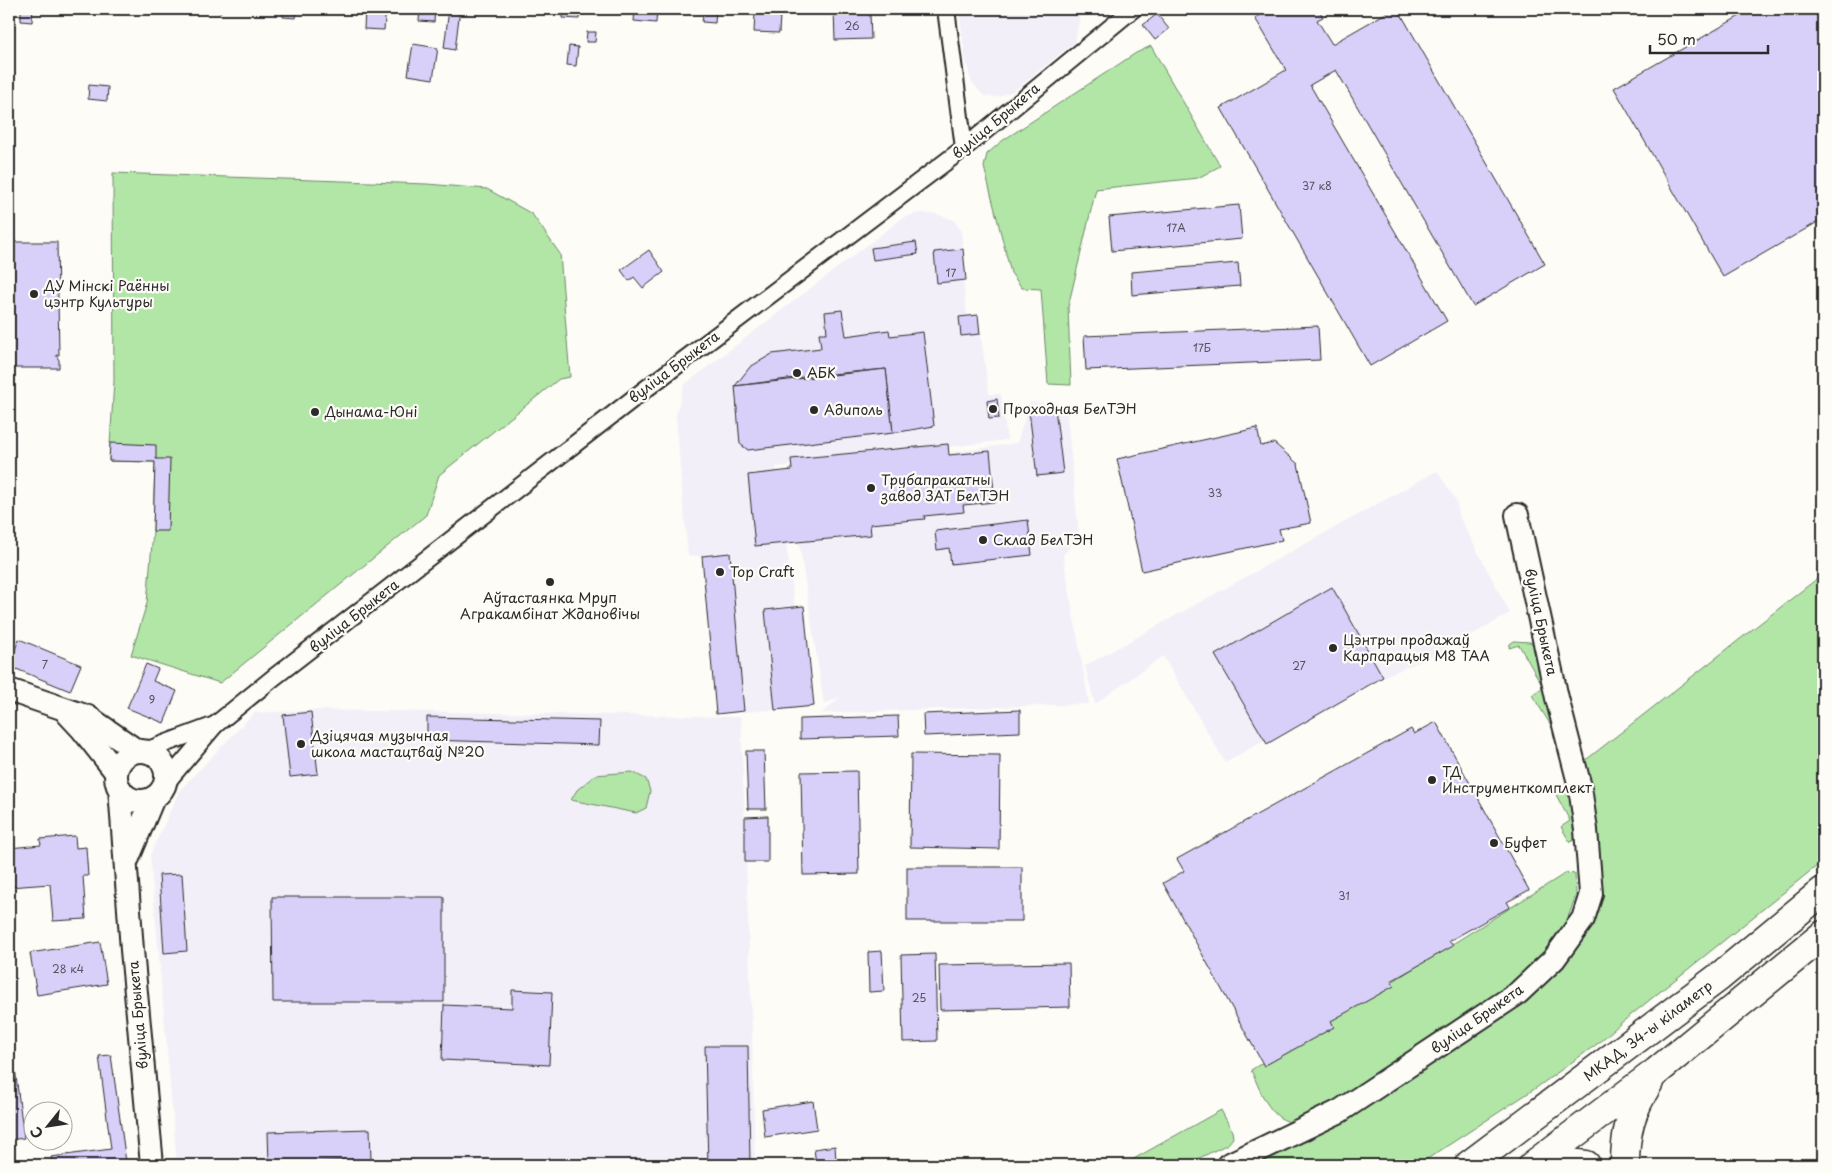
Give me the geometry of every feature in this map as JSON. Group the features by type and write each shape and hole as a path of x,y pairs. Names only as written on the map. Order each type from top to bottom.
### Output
{"highway":[{"name":"МКАД, 34-ы кіламетр","path":"1469,1165 1719,977 1823,891"},
{"path":"1535,1164 1656,1072 1823,935"},
{"path":"1625,1165 1625,1148 1630,1120 1636,1102 1656,1072"},
{"path":"1535,1164 1560,1162 1586,1165"}],"street":[{"path":"946,9 964,148"},
{"name":"вуліца Брыкета","path":"125,864 159,791 215,725 601,423 964,148 1133,9"},
{"name":"вуліца Брыкета","path":"1228,1165 1340,1111 1518,993 1554,959 1583,919 1591,894 1587,838 1580,787 1557,698 1517,515"},
{"path":"9,690 60,706 88,717 141,751 154,754 165,767 166,776 159,791 144,801 126,796 118,781 82,729 60,706"},
{"name":"вуліца Брыкета","path":"141,751 215,725"},
{"path":"118,781 123,758 129,753 141,751"},
{"name":"вуліца Брыкета","path":"118,781 152,1165"}],"shaded area":[{"path":"959,9 1102,9 1080,15 1075,42 1015,90 998,97 984,96 971,81 965,57"},
{"path":"920,213 936,214 954,220 961,231 966,280 963,281 967,316 978,315 989,394 1001,394 1007,440 776,467 808,707 716,714 702,556 688,556 676,415 684,385 904,217"},
{"path":"1030,402 1066,405 1079,536 1063,555 1089,704 822,713 841,697 824,704 789,477 1017,443"},
{"path":"1437,471 1456,500 1460,518 1510,613 1444,651 1383,677 1225,762 1163,656 1095,704 1085,666"},
{"path":"317,710 741,717 755,1165 177,1165 150,855 180,790 254,713"}],"green space":[{"path":"1151,46 1220,166 1198,178 1096,189 1068,307 1071,385 1048,384 1041,289 1022,288 1011,273 984,167 987,154 1002,141 1136,53"},
{"name":"Дынама-Юні","path":"113,173 427,184 487,189 532,214 560,254 570,377 559,379 439,475 426,515 220,683 131,655 147,603 153,531 155,462 109,461 114,381"},
{"path":"1823,574 1823,861 1597,1044 1536,1088 1418,1165 1249,1165 1514,1008 1559,972 1582,939 1582,763"},
{"path":"1514,641 1530,642 1541,648 1558,722 1552,727 1532,695 1543,687 1519,645 1509,648 1510,644"},
{"path":"632,772 646,779 650,791 646,808 636,813 571,800 577,790 595,775"},
{"path":"1566,783 1568,784 1576,839 1570,842 1561,827 1570,821 1554,791"},
{"path":"1566,873 1575,874 1576,895 1566,923 1550,955 1508,992 1308,1121 1292,1122 1284,1120 1271,1109 1261,1093 1251,1070"},
{"path":"1221,1110 1232,1131 1233,1138 1228,1144 1185,1165 1123,1165"}],"building":[{"path":"21,9 33,9 32,22 21,21"},
{"path":"56,9 56,11 40,10"},
{"path":"204,9 221,9 221,12 204,11"},
{"path":"283,9 297,9 296,18 283,17"},
{"path":"365,9 386,9 384,30 364,29"},
{"path":"420,9 435,9 434,22 419,21"},
{"path":"449,9 460,9 455,50 444,48"},
{"path":"563,9 580,9 579,19 563,18"},
{"path":"635,9 657,9 656,23 634,21"},
{"path":"704,9 716,9 715,23 702,22"},
{"path":"1068,9 1086,9 1069,14"},
{"path":"1271,9 1318,9 1323,17 1317,20 1332,44 1393,9 1398,9 1545,264 1473,306 1336,70 1310,85 1447,321 1370,366 1221,108 1286,70 1255,18"},
{"path":"1752,9 1823,9 1823,219 1723,277 1614,88"},
{"path":"834,10 846,10 846,14 870,13 871,39 835,40"},
{"path":"755,14 780,15 779,33 754,32"},
{"path":"1157,14 1169,29 1155,40 1143,25"},
{"path":"587,32 596,32 595,42 586,42"},
{"path":"413,44 438,48 433,79 408,75"},
{"path":"569,46 578,47 576,66 567,65"},
{"path":"89,85 108,87 107,101 88,99"},
{"path":"1239,205 1242,239 1112,251 1109,217"},
{"name":"ДУ Мінскі Раённы цэнтр Культуры","path":"9,242 57,242 59,355 56,355 59,360 59,368 11,368 11,362 14,358 11,355 11,345 9,345"},
{"path":"916,242 918,254 873,260 871,248"},
{"path":"963,249 966,280 937,283 934,252"},
{"path":"649,250 664,272 643,288 634,277 629,281 621,270"},
{"path":"1238,263 1240,286 1132,295 1131,272"},
{"name":"АБК","path":"842,310 846,336 889,330 890,336 923,332 934,426 893,433 886,369 810,376 735,386 750,367 772,354 821,348 819,333 827,333 825,312"},
{"path":"978,315 980,334 961,336 959,317"},
{"path":"1318,326 1320,360 1086,370 1084,336"},
{"name":"Адиполь","path":"886,369 893,433 748,450 740,444 735,386"},
{"name":"Проходная БелТЭН","path":"997,399 999,418 989,419 987,401"},
{"path":"1055,408 1063,473 1037,476 1029,411"},
{"path":"1257,428 1261,446 1274,443 1298,464 1311,523 1279,529 1282,540 1142,571 1117,459"},
{"path":"110,443 156,445 156,459 170,459 168,531 153,531 155,462 109,461"},
{"name":"Трубапракатны завод ЗАТ БелТЭН","path":"948,444 949,455 990,451 995,502 963,505 964,512 924,516 925,519 870,524 871,535 755,546 748,475 792,470 791,459"},
{"name":"Склад БелТЭН","path":"1028,520 1032,555 951,564 949,548 937,550 935,531"},
{"path":"730,553 744,711 716,714 702,556"},
{"path":"1332,587 1383,677 1267,744 1215,655"},
{"path":"804,606 814,706 775,710 765,610"},
{"path":"19,639 81,665 70,691 9,666"},
{"path":"146,664 158,669 153,681 177,691 164,723 127,708"},
{"path":"1020,710 1020,732 924,736 923,714"},
{"name":"Дзіцячая музычная школа мастацтваў №20","path":"311,712 318,774 290,777 283,715"},
{"path":"898,716 899,736 800,739 800,719"},
{"path":"427,717 600,721 599,745 427,740"},
{"path":"1436,722 1529,890 1507,902 1510,907 1449,941 1453,946 1391,981 1394,986 1331,1021 1334,1027 1264,1066 1163,883 1184,871 1177,859 1411,729 1414,734"},
{"path":"746,751 764,751 766,809 748,809"},
{"path":"911,754 1000,755 999,849 910,847"},
{"path":"857,771 859,874 803,875 801,772"},
{"path":"768,816 768,862 745,862 745,817"},
{"path":"75,836 76,848 86,847 88,876 83,876 86,919 53,921 50,884 9,887 9,848 41,845 40,839"},
{"path":"907,867 1022,867 1022,921 907,921"},
{"path":"182,874 187,951 164,953 159,875"},
{"path":"272,897 444,897 444,1002 273,1002"},
{"path":"100,942 107,984 37,995 30,953"},
{"path":"882,951 884,991 869,992 868,952"},
{"path":"935,954 937,1041 903,1042 901,955"},
{"path":"1069,963 1070,1007 940,1010 939,965"},
{"path":"512,990 552,992 549,1065 442,1060 444,1005 512,1008"},
{"path":"705,1046 748,1046 750,1165 708,1165"},
{"path":"13,1053 22,1123 22,1138 9,1140 9,1054"},
{"path":"111,1055 126,1162 113,1163 113,1161 81,1165 53,1165 51,1157 111,1149 99,1056"},
{"path":"813,1101 817,1129 765,1137 762,1109"},
{"path":"370,1129 371,1160 269,1163 268,1132"},
{"path":"835,1146 836,1161 816,1164 814,1149"}],"place":[{"name":"ДУ Мінскі Раённы цэнтр Культуры","path":"34,294"},
{"name":"АБК","path":"797,373"},
{"name":"Проходная БелТЭН","path":"993,409"},
{"name":"Адиполь","path":"814,410"},
{"name":"Дынама-Юні","path":"315,412"},
{"name":"Трубапракатны завод ЗАТ БелТЭН","path":"871,488"},
{"name":"Склад БелТЭН","path":"983,540"},
{"name":"Top Craft","path":"720,572"},
{"name":"Аўтастаянка Мруп Агракамбінат Ждановічы","path":"550,582"},
{"name":"Цэнтры продажаў Карпарацыя М8 ТАА","path":"1333,648"},
{"name":"Дзіцячая музычная школа мастацтваў №20","path":"301,744"},
{"name":"ТД Инструменткомплект","path":"1432,780"},
{"name":"Буфет","path":"1494,843"}]}
